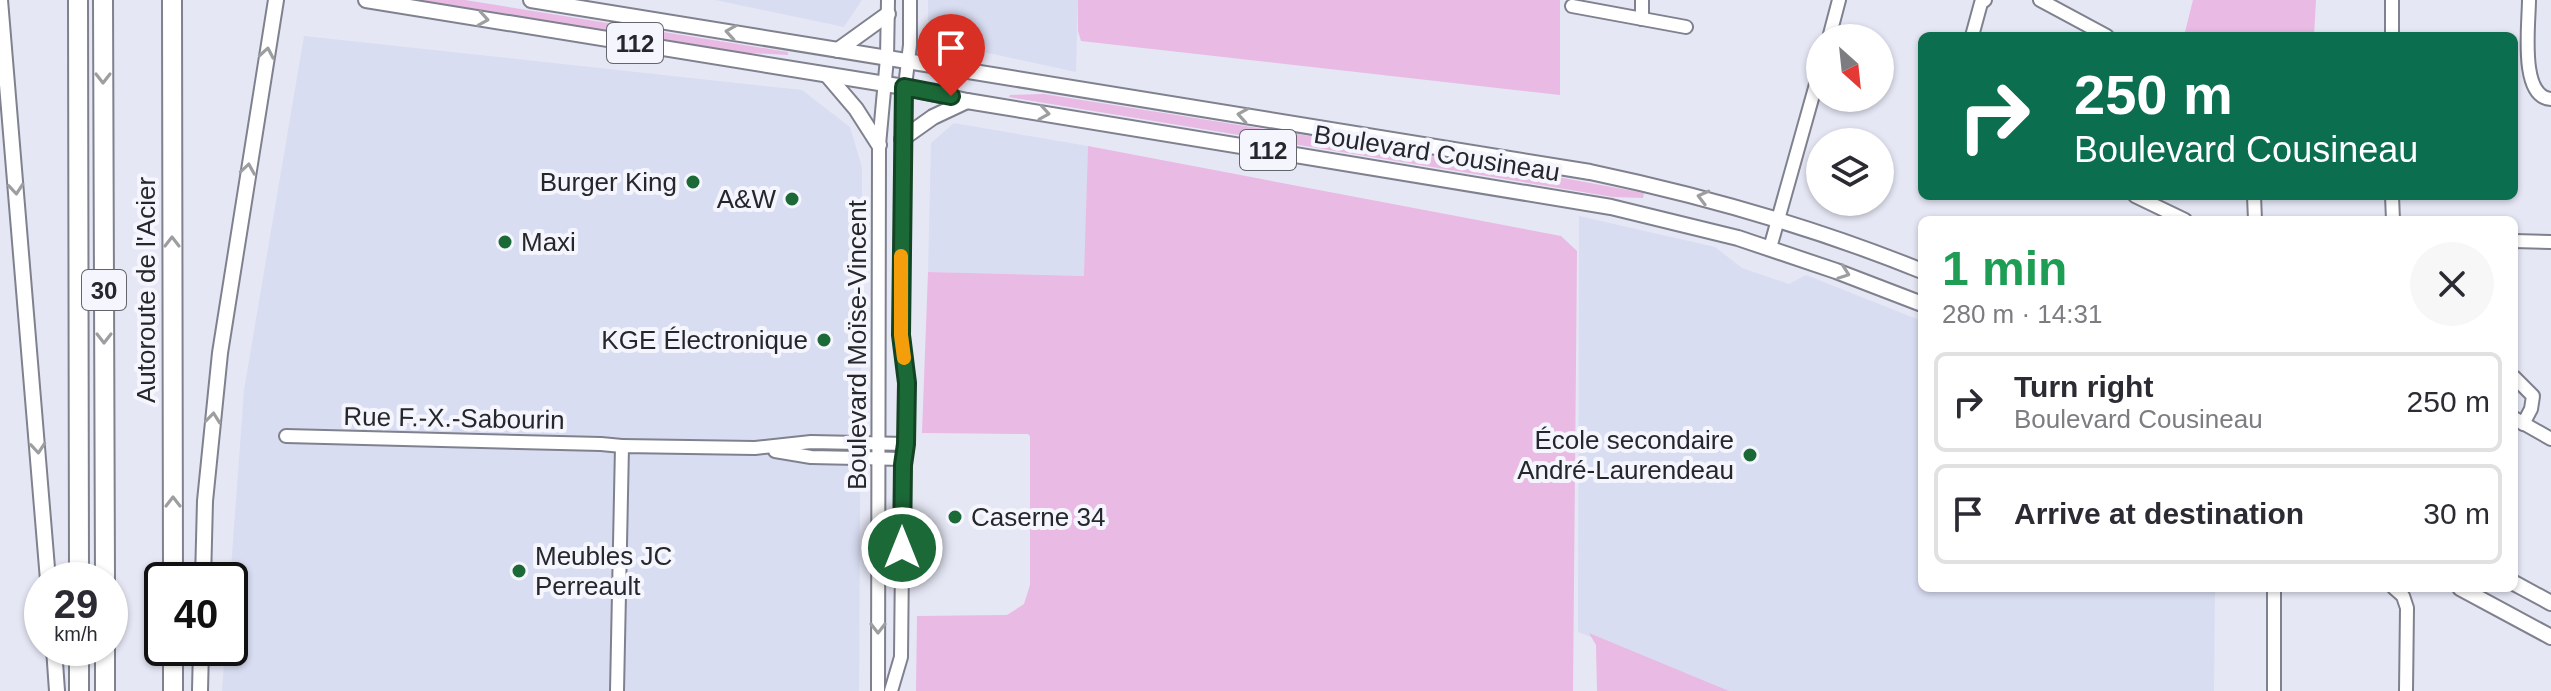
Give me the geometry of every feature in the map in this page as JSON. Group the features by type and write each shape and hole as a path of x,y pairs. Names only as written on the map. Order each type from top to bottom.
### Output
{"highway":[{"path":"78,0 79,562"},
{"name":"Autoroute de l'Acier","path":"103,0 105,562"},
{"name":"Autoroute de l'Acier","path":"172,0 173,562"},
{"path":"79,666 79,691"},
{"path":"105,666 105,691"},
{"path":"173,666 173,691"}],"main road":[{"path":"0,0 47,562"},
{"path":"203,562 205,501 220,353 276,0"},
{"name":"Boulevard Cousineau","path":"366,0 1569,199 1685,224 1770,248 1918,302"},
{"name":"Boulevard Cousineau","path":"531,0 1568,168 1674,190 1778,218 1918,270"},
{"path":"838,50 888,7"},
{"path":"827,75 856,109 879,145"},
{"path":"902,139 933,117 967,101"},
{"path":"2518,585 2551,603"},
{"path":"2467,592 2551,637"},
{"path":"55,666 57,691"},
{"path":"200,691 201,666"}],"street":[{"name":"Boulevard Moïse-Vincent","path":"891,691 901,657 907,383 901,335 902,139 910,0"},
{"path":"1642,0 1642,19"},
{"path":"1833,24 1839,0"},
{"path":"1973,32 1981,3 1985,0"},
{"path":"2040,0 2100,32"},
{"path":"2392,0 2392,32"},
{"path":"2529,0 2529,79 2535,91 2545,99 2551,99"},
{"path":"1572,6 1686,27"},
{"name":"Boulevard Moïse-Vincent","path":"878,691 879,145 888,7"},
{"path":"1770,248 1808,112"},
{"path":"2143,200 2177,216"},
{"path":"2518,241 2551,242"},
{"path":"2518,381 2533,396 2531,409 2518,421 2551,439"},
{"name":"Rue F.-X.-Sabourin","path":"286,436 755,448 811,442 906,444"},
{"path":"617,691 622,446"},
{"name":"Rue F.-X.-Sabourin","path":"755,448 811,457 903,459"},
{"path":"2274,592 2274,691"},
{"path":"2398,592 2407,608 2406,691"}],"shaded area":[{"path":"411,0 465,0 788,52 788,55 732,52"},
{"path":"715,0 862,0 844,27"},
{"path":"928,0 1078,0 1076,72 928,40"},
{"path":"1078,0 1560,0 1560,95 1081,41"},
{"path":"2193,0 2316,0 2314,32 2185,32"},
{"path":"304,36 802,90 850,127 862,167 859,691 222,691 224,666 248,666 248,562 231,562 244,390"},
{"path":"1044,94 1504,167 1644,193 1643,198 1613,197 1009,97"},
{"path":"954,123 1088,146 1085,276 928,272 931,143"},
{"path":"1088,146 1561,236 1577,251 1573,691 916,691 917,616 1007,615 1024,604 1030,585 1030,436 922,433 928,272 1084,276"},
{"name":"École secondaire André-Laurendeau","path":"1579,216 1715,247 1742,268 1789,284 1806,275 1918,319 1918,592 2215,592 2214,691 1724,691 1578,632"},
{"path":"1589,633 1729,691 1597,691 1596,645"}],"slow traffic":[{"path":"901,256 904,358"}],"place":[{"name":"Burger King","path":"693,182"},
{"name":"A&W","path":"792,199"},
{"name":"Maxi","path":"505,242"},
{"name":"KGE Électronique","path":"824,340"},
{"name":"École secondaire André-Laurendeau","path":"1750,455"},
{"name":"Caserne 34","path":"955,517"},
{"name":"Meubles JC Perreault","path":"519,571"}],"route":[{"path":"902,548 907,383 901,335 904,87 951,96"}]}
